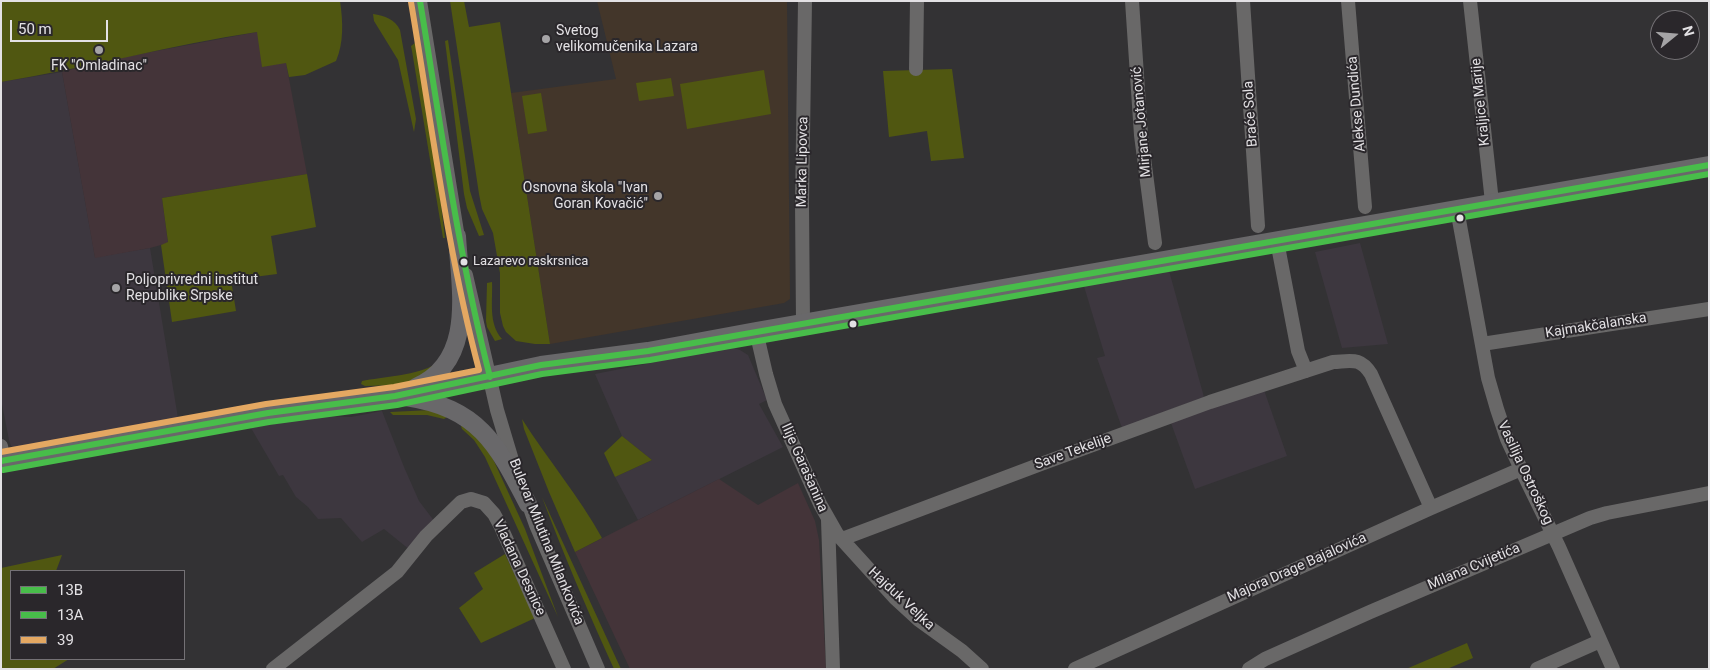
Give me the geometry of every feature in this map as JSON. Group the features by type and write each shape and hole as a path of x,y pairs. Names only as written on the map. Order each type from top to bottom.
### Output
{"main road":[{"path":"2,456 395,396 541,365 648,351 756,330 1709,165"},
{"path":"395,396 429,382 440,372 452,355 461,324 457,236"},
{"path":"395,396 426,400 442,405 473,424 495,444 528,504"}],"street":[{"name":"Bulevar Milutina Milankovića","path":"420,1 457,236 497,410 510,456 528,504 598,669"},
{"name":"Marka Lipovca","path":"802,323 805,1"},
{"path":"916,69 917,1"},
{"name":"Mirjane Jotanović","path":"1132,1 1142,135 1155,243"},
{"name":"Braće Sola","path":"1243,1 1258,226"},
{"name":"Alekse Dundića","path":"1348,1 1365,207"},
{"name":"Kraljice Marije","path":"1470,1 1492,202"},
{"name":"Vasilija Ostroškog","path":"1456,209 1488,378 1507,439 1553,533 1613,669"},
{"path":"1277,241 1298,351 1306,371"},
{"name":"Kajmakčalanska","path":"1482,344 1709,309"},
{"name":"Ilije Garašanina","path":"756,330 766,374 776,404 828,520 833,669"},
{"name":"Save Tekelije","path":"842,539 1200,405 1333,362 1360,361 1366,366 1432,508"},
{"name":"Majora Drage Bajalovića","path":"1075,669 1521,469"},
{"name":"Milana Cvijetića","path":"1249,669 1274,655 1590,518 1607,512 1709,493"},
{"name":"Vladana Desnice","path":"273,669 397,572 426,536 461,502 471,499 484,504 494,514 564,669"},
{"name":"Hajduk Veljka","path":"828,520 871,572 907,609 962,651 982,669"},
{"path":"1537,669 1600,641"}],"shaded area":[{"name":"Osnovna škola \"Ivan Goran Kovačić\"","path":"597,1 787,1 790,299 784,303 550,344 511,93 616,79"},
{"path":"257,32 286,63 307,174 162,198 168,243 95,258 62,72 98,62"},
{"path":"62,72 95,257 150,248 178,418 176,421 26,449 17,449 11,446 9,440 1,399 1,82"},
{"path":"1360,243 1388,344 1342,348 1315,252"},
{"path":"1168,267 1204,397 1122,428 1097,358 1105,356 1083,283"},
{"path":"732,347 748,355 767,400 759,404 783,447 638,520 615,477 652,460 622,436 595,374"},
{"path":"1264,390 1287,456 1195,489 1171,423 1214,406"},
{"path":"382,411 419,501 435,522 410,550 384,529 362,542 341,518 318,519 296,497 283,475 279,476 251,428 318,416 351,417"},
{"path":"719,479 758,505 798,483 815,521 819,540 826,669 630,669 575,552"}],"green space":[{"path":"1,1 340,1 342,39 336,61 305,75 289,77 286,63 262,67 257,32 1,82"},
{"path":"450,1 464,1 469,27 500,22 550,344 516,341 506,332 503,326 500,313 500,273 493,233 482,209 479,194"},
{"path":"373,14 389,19 400,30 416,119 414,132 398,60 374,21"},
{"path":"448,40 470,191 484,235 479,236 467,208 464,194 445,41"},
{"path":"418,43 430,112 445,238 443,238 411,46"},
{"path":"952,69 964,158 931,161 927,131 889,137 883,71"},
{"path":"764,70 771,114 687,129 680,84"},
{"path":"671,78 674,96 639,101 636,83"},
{"path":"541,93 547,131 528,134 522,96"},
{"path":"307,174 316,227 271,236 277,274 231,280 236,311 172,322 161,245 168,242 162,198"},
{"path":"492,282 493,319 502,339 495,341 487,327 486,321 487,283"},
{"path":"438,364 410,383 365,386 361,384 362,381 420,371"},
{"path":"431,410 450,415 444,419 427,415 393,415 390,412"},
{"path":"522,419 583,507 602,538 575,552 549,492 524,429"},
{"path":"464,422 488,448 525,529 558,617 485,457 474,440 462,429 461,426"},
{"path":"622,436 652,460 615,477 604,453"},
{"path":"542,497 621,669 614,669 576,583"},
{"path":"505,554 535,618 481,643 459,608 483,589 474,573"},
{"path":"62,555 56,570 10,570 10,660 67,660 53,669 1,669 1,568"},
{"path":"1467,643 1473,658 1447,669 1406,669"}],"transit line":[{"name":"13B","path":"420,1 459,237 490,377"},
{"name":"39","path":"1,452 266,404 394,387 479,370 449,233 411,2"},
{"name":"13B","path":"1,461 268,413 395,396 541,365 648,351 1709,165"},
{"name":"13A","path":"3,470 269,422 397,405 542,374 650,360 1709,174"}],"place":[{"name":"Svetog velikomučenika Lazara","path":"546,39"},
{"name":"FK \"Omladinac\"","path":"99,50"},
{"name":"Osnovna škola \"Ivan Goran Kovačić\"","path":"658,196"},
{"name":"Lazarevo raskrsnica","path":"464,262"},
{"name":"Poljoprivredni institut Republike Srpske","path":"116,288"}]}
